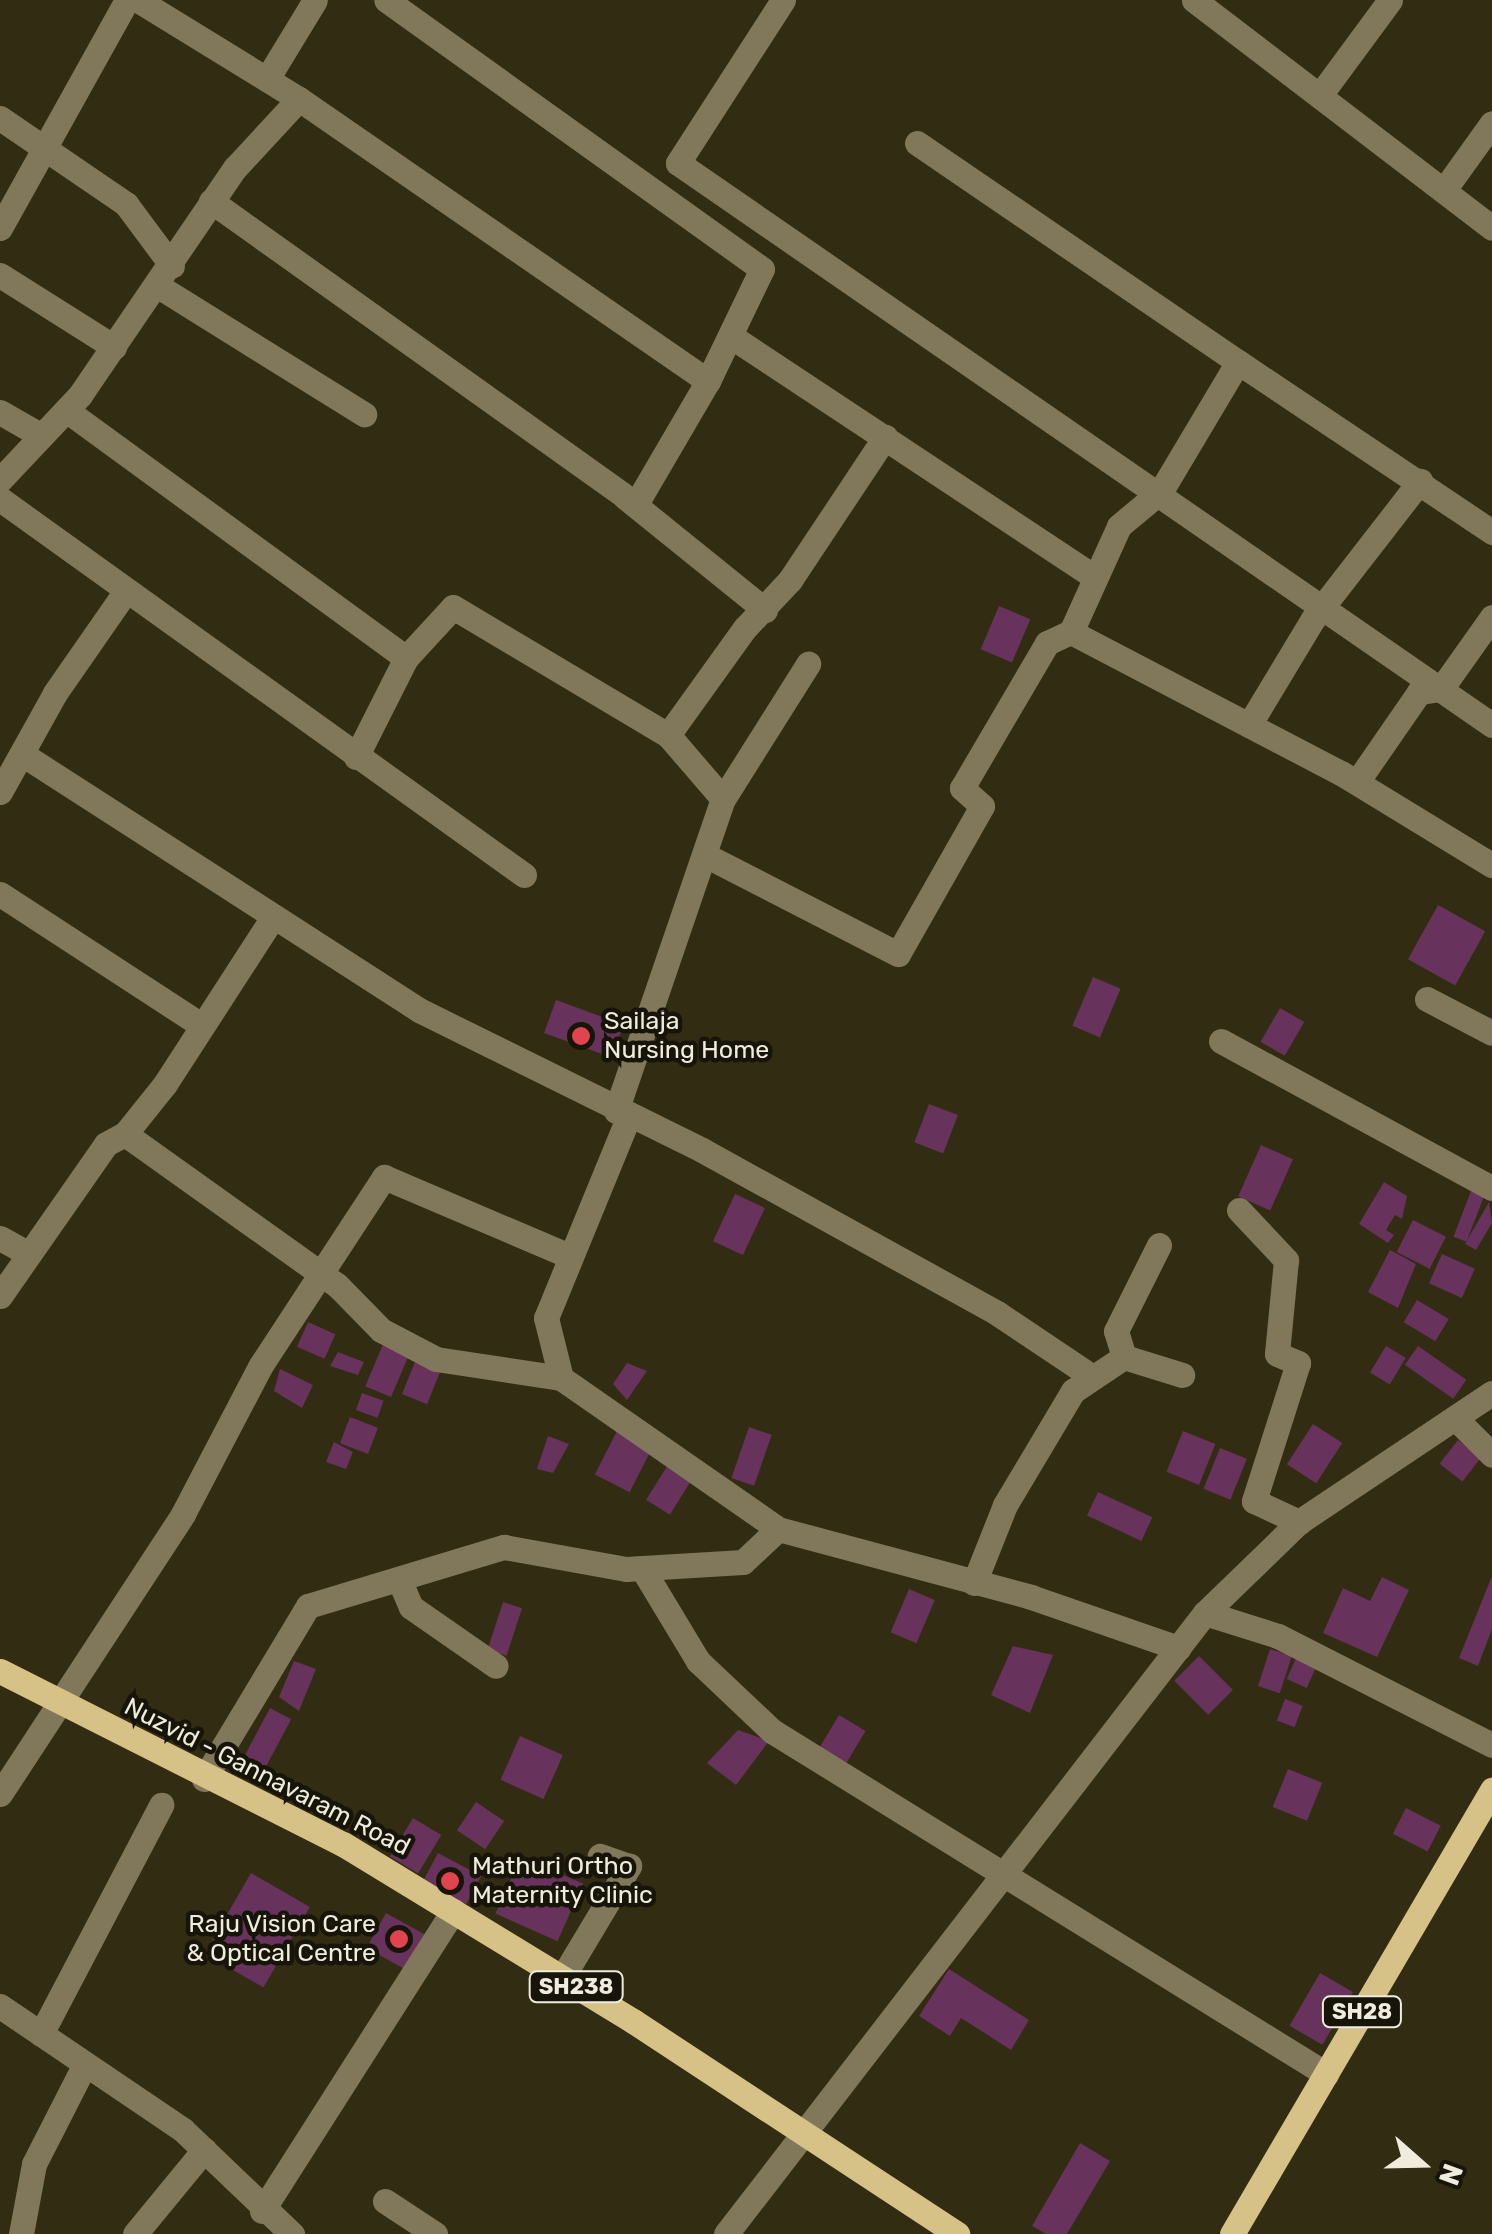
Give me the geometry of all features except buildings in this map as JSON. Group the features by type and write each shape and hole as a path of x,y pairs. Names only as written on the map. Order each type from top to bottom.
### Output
{"main road":[{"name":"Nuzvid - Gannavaram Road","path":"0,1672 204,1779 343,1844 562,1978 957,2234"},
{"name":"SH28","path":"1232,2234 1492,1790"}],"street":[{"path":"0,228 127,0"},
{"path":"138,0 298,98 708,382"},
{"path":"267,79 315,0"},
{"path":"211,201 636,504 708,382 762,269 386,0"},
{"path":"783,0 678,163 1161,492 1492,724"},
{"path":"1194,0 1492,228"},
{"path":"1320,95 1390,0"},
{"path":"0,480 66,410 166,276 211,201 298,98"},
{"path":"0,118 49,146 126,204 166,276 364,414"},
{"path":"1444,190 1492,123"},
{"path":"918,142 1492,532"},
{"path":"0,276 114,347"},
{"path":"732,337 1096,577"},
{"path":"705,855 898,954 982,806 962,788 1048,643 1071,632 1119,526 1161,492 1238,362"},
{"path":"66,410 406,658"},
{"path":"0,412 40,435"},
{"path":"668,735 765,610 884,437"},
{"path":"592,472 765,610"},
{"path":"1249,725 1324,606 1420,481"},
{"path":"0,499 524,875"},
{"path":"0,792 55,693 126,591"},
{"path":"356,757 406,658 453,607 668,735 723,800"},
{"path":"1357,782 1418,692 1441,688 1492,618"},
{"path":"1071,632 1357,782 1492,865"},
{"path":"562,1378 546,1318 622,1114 723,800 808,664"},
{"path":"22,754 271,920 418,1010 622,1114 702,1150 998,1313 1091,1376"},
{"path":"0,894 201,1025"},
{"path":"0,1296 106,1144 126,1134 271,920"},
{"path":"1427,999 1492,1033"},
{"path":"1220,1041 1492,1188"},
{"path":"126,1134 322,1274 381,1330 436,1359 562,1378 778,1529 974,1583 1178,1648"},
{"path":"0,1794 183,1514 261,1365 384,1178 569,1256"},
{"path":"1239,1210 1286,1260 1277,1354 1298,1363 1254,1501 1298,1522"},
{"path":"0,1238 29,1254"},
{"path":"1124,1356 1116,1331 1159,1245"},
{"path":"974,1583 1006,1505 1072,1391 1124,1356 1182,1375"},
{"path":"726,2234 1009,1874 1206,1613 1298,1522 1492,1393"},
{"path":"1455,1418 1492,1455"},
{"path":"204,1779 308,1606 504,1547 642,1568 742,1562 778,1529"},
{"path":"642,1568 698,1662 772,1731 1009,1874 1326,2074"},
{"path":"399,1579 412,1608 496,1666"},
{"path":"1206,1613 1278,1636 1492,1746"},
{"path":"41,2034 161,1804"},
{"path":"562,1978 628,1866 600,1856"},
{"path":"262,2211 452,1911"},
{"path":"0,2006 204,2150 259,2200 262,2211 292,2234"},
{"path":"21,2234 34,2164 85,2064"},
{"path":"135,2234 204,2150"},
{"path":"386,2201 435,2234"}],"place":[{"name":"Sailaja Nursing Home","path":"581,1036"},
{"name":"Mathuri Ortho Maternity Clinic","path":"450,1881"},
{"name":"Raju Vision Care & Optical Centre","path":"399,1939"}]}
